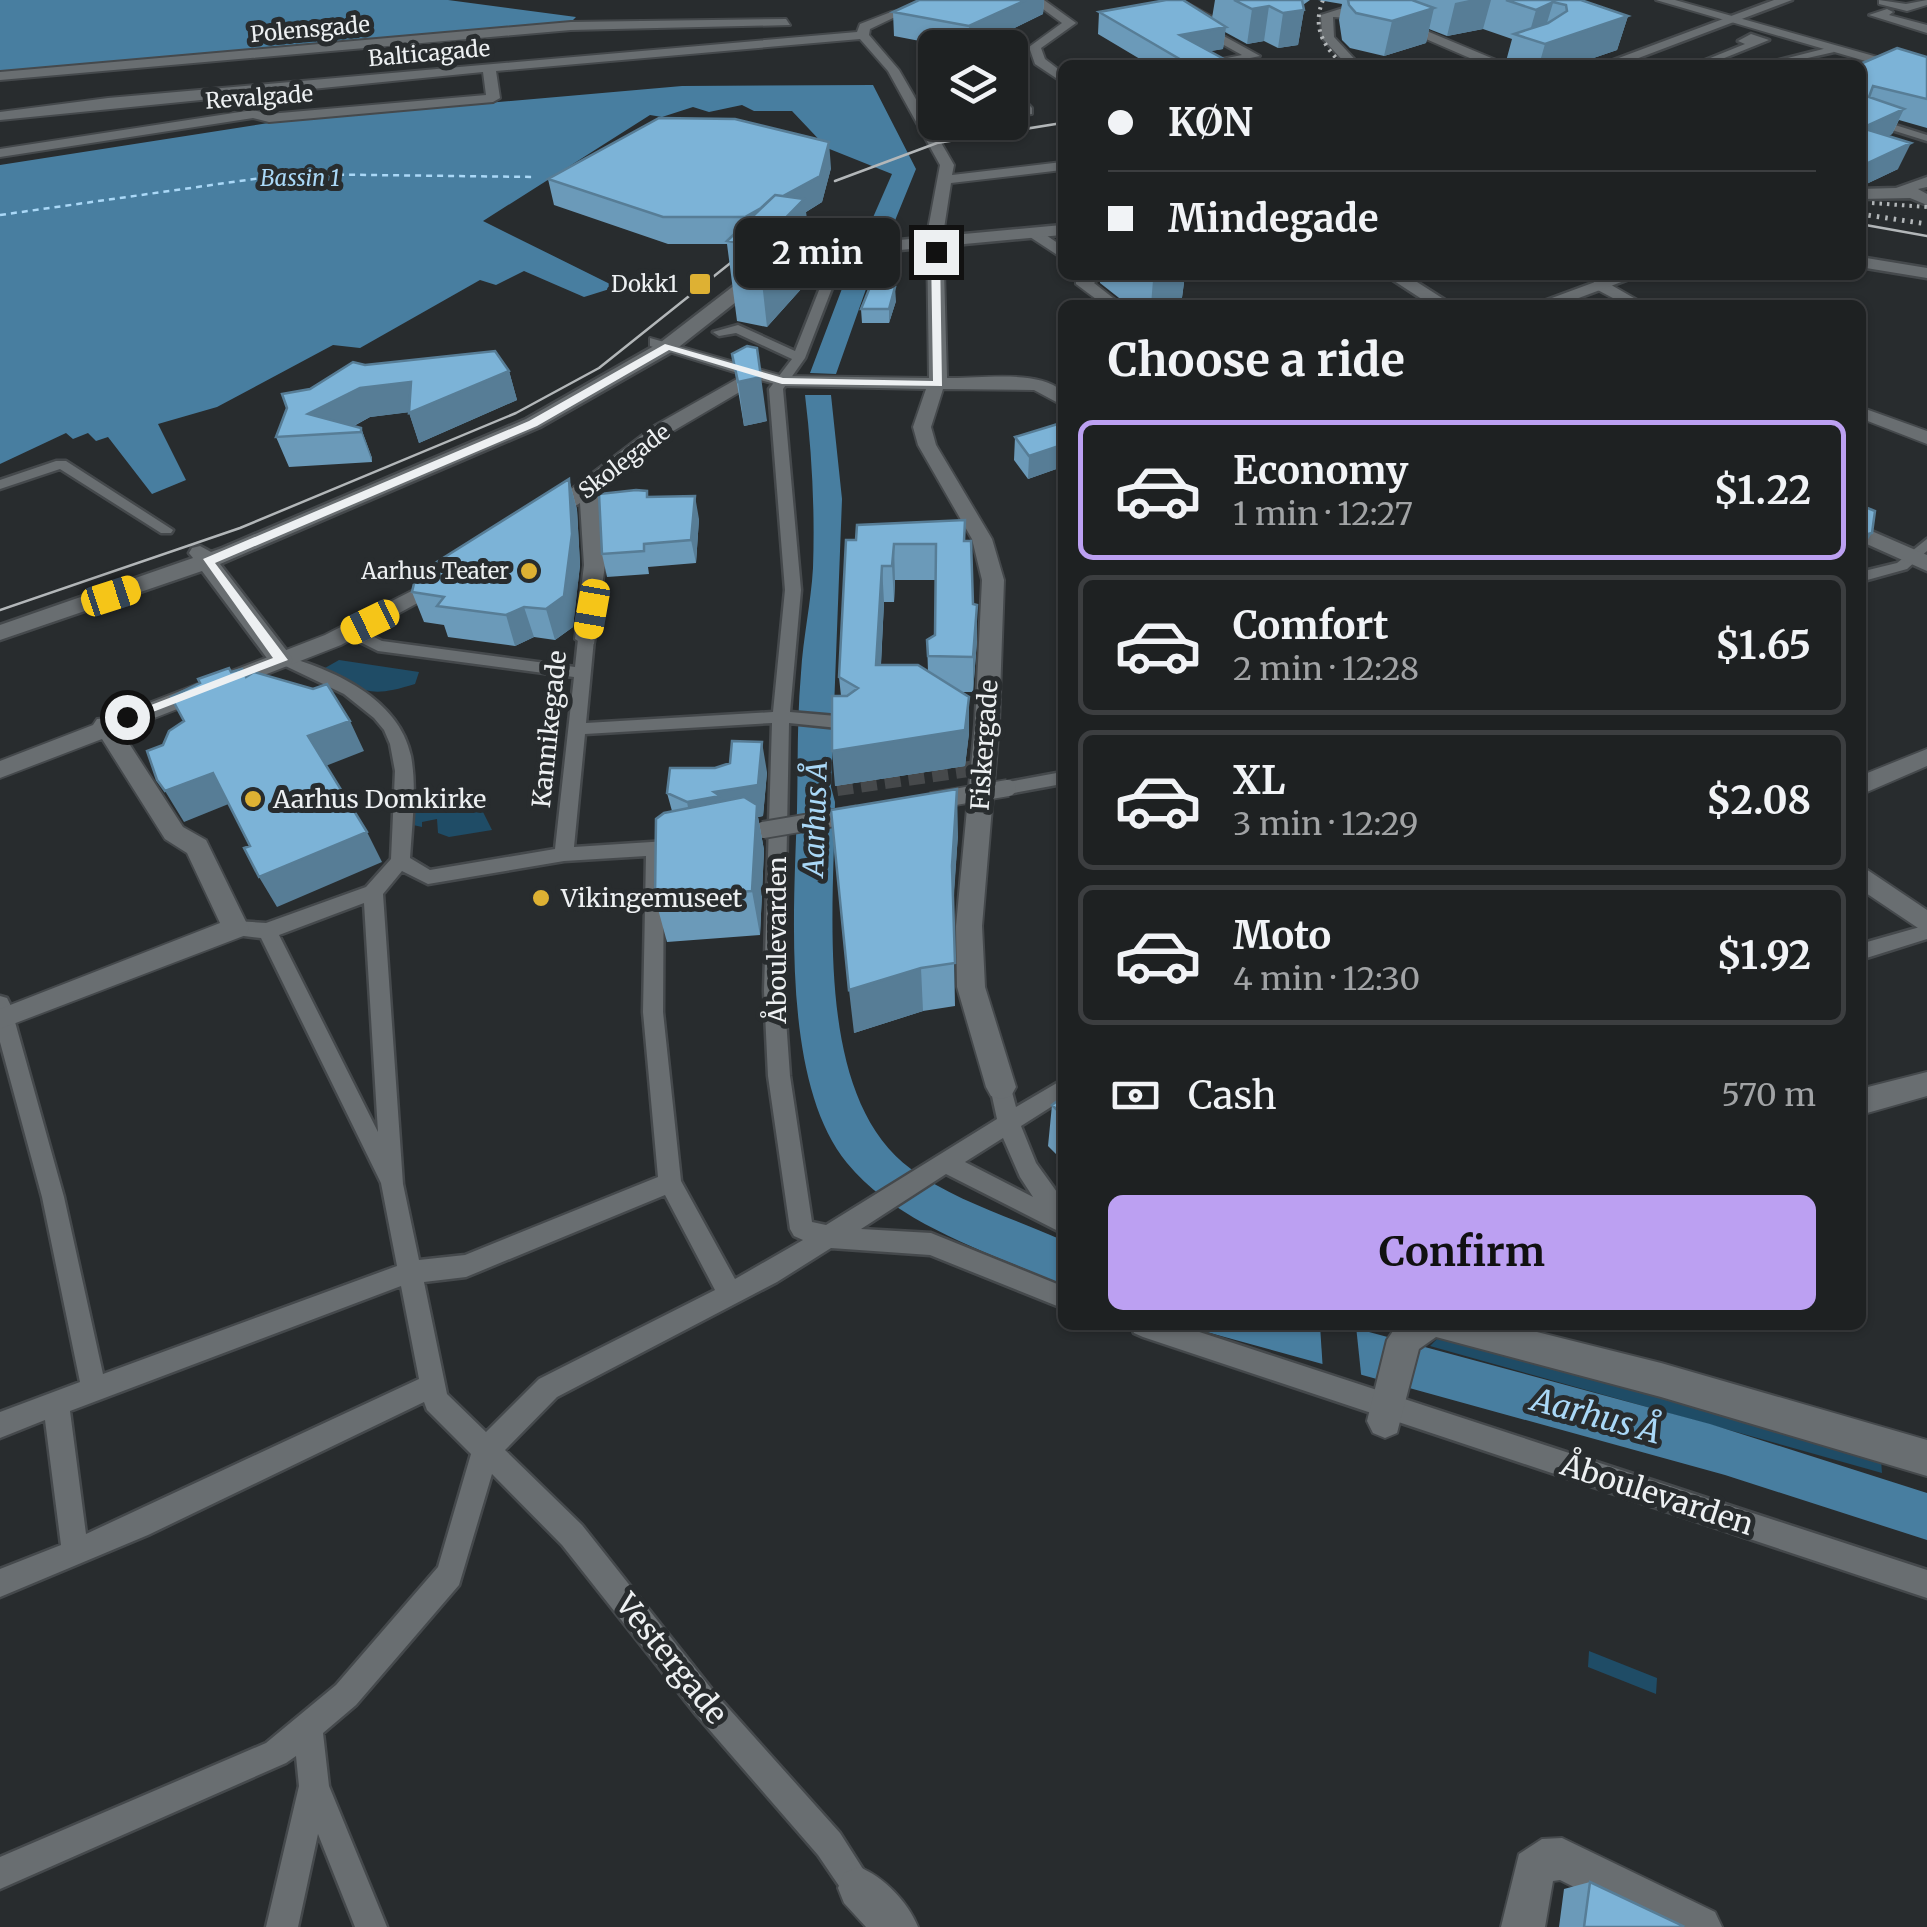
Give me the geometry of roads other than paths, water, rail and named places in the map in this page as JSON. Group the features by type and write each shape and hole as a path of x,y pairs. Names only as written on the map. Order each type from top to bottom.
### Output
{"street":[{"path":"1032,2 1046,0"},
{"path":"1172,0 1208,19 1190,22 1254,56 1235,60"},
{"path":"1662,0 1927,75"},
{"path":"1621,60 1786,0"},
{"path":"1927,1 1907,8 1885,7 1875,15 1927,29"},
{"path":"1032,2 1070,23 1035,47 1039,60 1058,75"},
{"path":"820,23 863,31 909,12 947,10"},
{"path":"1349,60 1328,38 1328,14 1343,10 1390,20 1488,60"},
{"path":"1390,20 1421,12"},
{"name":"Polensgade","path":"0,76 597,25 802,23"},
{"path":"597,25 608,56"},
{"path":"863,31 894,70 944,180 1058,166"},
{"name":"Balticagade","path":"0,116 108,102 863,31"},
{"path":"1712,60 1750,43 1779,59 1804,59 1831,50"},
{"path":"1866,59 1897,48"},
{"path":"288,116 294,50"},
{"path":"1511,60 1517,57"},
{"path":"108,102 118,65"},
{"name":"Revalgade","path":"0,153 253,114 268,118 493,98 489,68"},
{"path":"1866,116 1927,134"},
{"name":"Fiskergade","path":"944,180 936,239 938,384 923,436 982,539 993,580 986,738 968,926 971,987 1001,1087 1014,1149 1033,1182 1058,1210"},
{"path":"1909,193 1904,188 1908,184 1927,182"},
{"path":"1866,194 1909,193 1927,200"},
{"path":"936,239 1058,222"},
{"path":"0,633 204,558 524,417 662,344 762,262 794,250 1058,231"},
{"path":"1035,234 1058,251"},
{"path":"792,382 832,270 850,245"},
{"path":"1866,263 1927,274"},
{"path":"1087,280 1082,281 1107,300"},
{"path":"1402,280 1436,300"},
{"path":"1556,300 1616,280"},
{"path":"1600,285 1628,300"},
{"path":"718,332 738,329 799,358"},
{"path":"662,344 756,375 792,382 1044,386 1058,397"},
{"name":"Skolegade","path":"522,532 588,490 661,430 756,375"},
{"name":"Åboulevarden","path":"792,382 776,389 793,590 773,939 779,1076 802,1229 830,1237"},
{"path":"1866,414 1927,438"},
{"path":"0,485 61,464 166,530"},
{"name":"Kannikegade","path":"564,854 580,674 592,609 594,522 588,490"},
{"path":"1866,535 1922,554"},
{"path":"1866,575 1902,566 1922,554"},
{"path":"0,622 204,558"},
{"path":"94,1388 53,1197 2,1011 236,928 267,932 373,892 400,861 402,764 393,732 362,701 310,670 282,660 204,558"},
{"path":"0,770 105,725 350,631 472,563"},
{"path":"350,631 378,646 580,674"},
{"path":"576,729 786,718 841,723"},
{"path":"105,725 174,834 197,847 236,928"},
{"path":"1866,783 1927,757"},
{"path":"910,805 1058,779"},
{"path":"755,831 886,809"},
{"path":"400,861 428,877 564,854 683,845"},
{"path":"655,850 654,1012 670,1182 730,1294"},
{"path":"1866,878 1927,924"},
{"path":"7,1580 139,1526 434,1393 392,1184 373,892"},
{"path":"267,932 392,1184"},
{"path":"1866,950 1927,932"},
{"path":"1866,1100 1927,1084"},
{"path":"0,1873 276,1752 308,1730 346,1695 449,1576 485,1452 548,1388 730,1294 860,1220 1008,1120 1058,1091"},
{"path":"945,1165 1058,1221"},
{"path":"0,1425 411,1272 466,1266 670,1182"},
{"path":"830,1237 930,1244 1058,1294"},
{"name":"Åboulevarden","path":"1157,1330 1927,1584"},
{"path":"1466,1330 1661,1380 1927,1458"},
{"path":"1387,1407 1414,1332"},
{"name":"Vestergade","path":"434,1393 485,1452 572,1535 704,1702 896,1927"},
{"path":"56,1403 75,1551"},
{"path":"308,1730 314,1786 371,1927"},
{"path":"282,1927 314,1786"},
{"path":"1522,1927 1534,1869 1542,1860 1562,1859 1700,1927"}],"water":[{"path":"0,0 448,0 576,17 571,22 0,71"},
{"name":"Bassin 1","path":"873,85 916,169 894,223 871,222 892,174 827,148 792,111 754,111 742,105 709,112 693,107 662,117 650,115 483,221 616,287 584,297 524,271 496,285 480,280 360,348 333,345 217,407 158,424 186,480 152,494 108,437 96,441 88,433 73,439 66,433 0,464 0,165 281,121 682,86"},
{"path":"854,257 877,258 836,374 810,373"},
{"name":"Aarhus Å","path":"805,395 831,395 842,499 831,787 835,802 833,946 844,1049 858,1096 880,1137 911,1169 928,1180 965,1200 1058,1238 1058,1283 947,1235 892,1204 847,1163 826,1129 811,1088 801,1042 794,944 799,707 814,546"},
{"name":"Aarhus Å","path":"1199,1330 1362,1330 1710,1424 1927,1493 1927,1540 1725,1475"}],"tunnel":[{"path":"837,788 983,767"}],"tram line":[{"path":"835,181 937,143 1058,124"},
{"path":"1866,225 1927,236"},
{"path":"0,610 240,528 516,413 599,368 748,249"}],"railway":[{"path":"1323,0 1321,36 1338,60"},
{"path":"1872,203 1927,207"},
{"path":"1866,215 1927,224"}],"place":[{"name":"Dokk1","path":"700,284"},
{"name":"Aarhus Teater","path":"529,571"},
{"name":"Aarhus Domkirke","path":"253,799"},
{"name":"Vikingemuseet","path":"541,898"}]}
